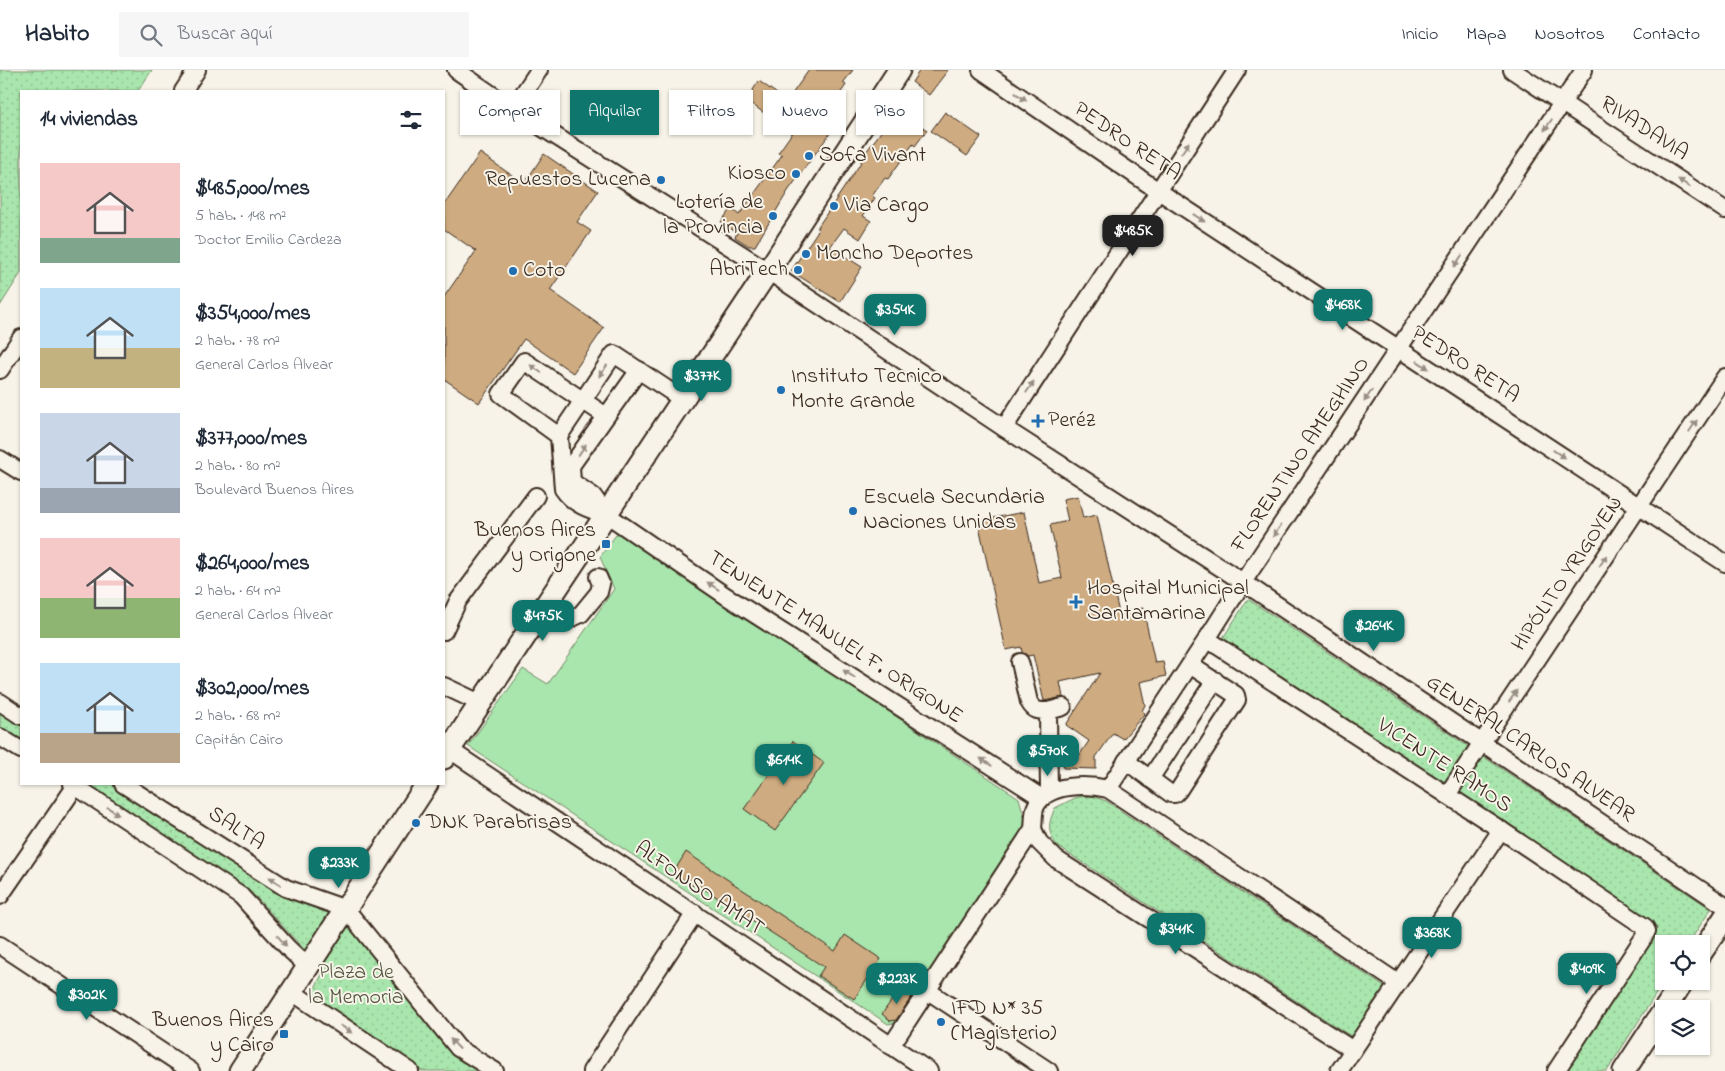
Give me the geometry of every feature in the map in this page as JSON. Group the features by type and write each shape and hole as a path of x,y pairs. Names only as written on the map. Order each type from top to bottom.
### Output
{"main road":[{"path":"446,751 768,271 899,70"},
{"path":"240,1071 426,785"},
{"path":"1710,940 1725,917"},
{"path":"1624,1071 1655,1024"}],"street":[{"path":"184,90 197,70"},
{"name":"GENERAL CARLOS ALVEAR","path":"456,70 486,90"},
{"path":"526,90 539,70"},
{"name":"PEDRO RETA","path":"981,70 1157,190 1725,563"},
{"path":"1004,428 1157,190 1237,70"},
{"name":"RIVADAVIA","path":"1512,70 1725,210"},
{"name":"FLORENTINO AMEGHINO","path":"1108,789 1207,640 1243,582 1584,70"},
{"name":"GENERAL CARLOS ALVEAR","path":"555,135 768,271 1004,428 1243,582 1725,906"},
{"path":"0,370 20,340"},
{"path":"606,514 585,508 566,494 563,489 558,436 614,354 682,399"},
{"path":"558,436 501,394 524,361 606,416"},
{"path":"606,514 593,496 572,482 571,466 639,370"},
{"name":"HIPÓLITO YRIGOYEN","path":"1447,795 1725,377"},
{"path":"0,459 20,471"},
{"path":"445,629 458,601 536,496"},
{"name":"TENIENTE MANUEL F. ORIGONE","path":"606,514 726,596 1045,795"},
{"path":"541,612 568,620 582,614 598,592 601,584 598,577"},
{"name":"VICENTE RAMOS","path":"1207,640 1501,830 1645,927 1647,931 1644,937 1556,1071"},
{"path":"891,1046 1033,829 1036,806 1045,795 1056,709 1037,711 1032,708 1020,662"},
{"path":"1126,762 1171,794 1175,794 1178,791 1237,700 1236,694 1190,664"},
{"path":"1150,779 1215,680"},
{"path":"445,686 480,703"},
{"path":"0,702 20,715"},
{"path":"0,737 20,749"},
{"name":"ALFONSO AMAT","path":"446,751 695,913 929,1071"},
{"path":"0,896 74,785"},
{"path":"76,785 241,896 288,948 308,967"},
{"name":"SALTA","path":"125,785 286,888 346,909"},
{"path":"1045,795 1078,786 1095,786 1108,789 1398,983"},
{"path":"1033,829 1039,842 1056,859 1353,1050"},
{"path":"1339,1071 1501,830"},
{"path":"346,909 458,1048 495,1071"},
{"path":"591,1071 695,913"},
{"path":"0,944 191,1071"},
{"path":"928,991 1049,1071"},
{"path":"292,992 410,1071"}],"green space":[{"path":"0,70 152,70 139,90 20,90 20,275 0,306"},
{"path":"618,532 1019,798 1026,824 899,1022 888,1024 468,746 523,669 548,684 614,589 600,557"},
{"path":"1248,599 1711,909 1694,935 1655,935 1655,990 1658,990 1607,1071 1562,1071 1656,926 1221,641"},
{"path":"0,709 20,723 20,742 0,729"},
{"name":"Plaza de la Memoria","path":"86,785 114,785 292,900 323,909 354,927 487,1071 422,1071 310,997 324,971 256,897"},
{"path":"1092,796 1106,801 1383,986 1385,989 1353,1036 1057,846 1050,832 1051,819 1055,808 1077,797"}],"building":[{"path":"809,70 853,70 843,83 846,85 843,90 795,90"},
{"path":"920,70 948,70 929,95 912,82"},
{"path":"759,81 772,90 763,90 763,112 753,105 753,90"},
{"path":"945,112 981,137 967,156 931,131"},
{"path":"923,127 927,130 915,146 913,144 888,179 885,178 872,196 875,198 863,216 871,221 860,239 844,228 830,247 862,267 840,302 791,271 862,161 860,160 879,135 923,135"},
{"path":"791,135 829,135 788,191 755,246 749,246 735,237 737,233 721,222 731,208 739,215 782,155 778,153"},
{"name":"Coto","path":"480,153 524,184 544,154 598,191 577,222 591,231 550,290 604,328 573,373 524,339 479,403 445,380 445,296 476,251 445,230 445,204"},
{"path":"1078,496 1083,518 1097,515 1119,613 1143,608 1155,663 1163,662 1166,676 1140,682 1145,705 1142,711 1145,713 1123,739 1113,733 1096,757 1096,769 1063,768 1064,756 1078,757 1089,741 1066,725 1100,673 1060,682 1063,697 1044,701 1033,655 1028,656 1022,652 1021,647 1006,650 978,521 1024,512 1039,583 1062,578 1050,525 1068,521 1063,499"},
{"path":"793,741 824,763 775,831 744,809"},
{"path":"686,852 835,951 845,935 881,959 854,999 818,976 824,967 695,883 693,886 673,873"},
{"path":"901,987 913,995 896,1020 890,1021 882,1014"}],"place":[{"name":"Sofa Vivant","path":"809,156"},
{"name":"Kiosco","path":"796,174"},
{"name":"Repuestos Lucena","path":"661,180"},
{"name":"Via Cargo","path":"834,206"},
{"name":"Lotería de la Provincia","path":"773,216"},
{"name":"Moncho Deportes","path":"806,254"},
{"name":"AbriTech","path":"798,270"},
{"name":"Coto","path":"513,271"},
{"name":"Instituto Tecnico Monte Grande","path":"781,390"},
{"name":"Peréz","path":"1038,421"},
{"name":"Escuela Secundaria Naciones Unidas","path":"853,511"},
{"name":"Buenos Aires y Origone","path":"606,544"},
{"name":"Hospital Municipal Santamarina","path":"1076,602"},
{"name":"DNK Parabrisas","path":"416,823"},
{"name":"IFD N* 35 (Magisterio)","path":"941,1022"},
{"name":"Buenos Aires y Cairo","path":"284,1034"}]}
